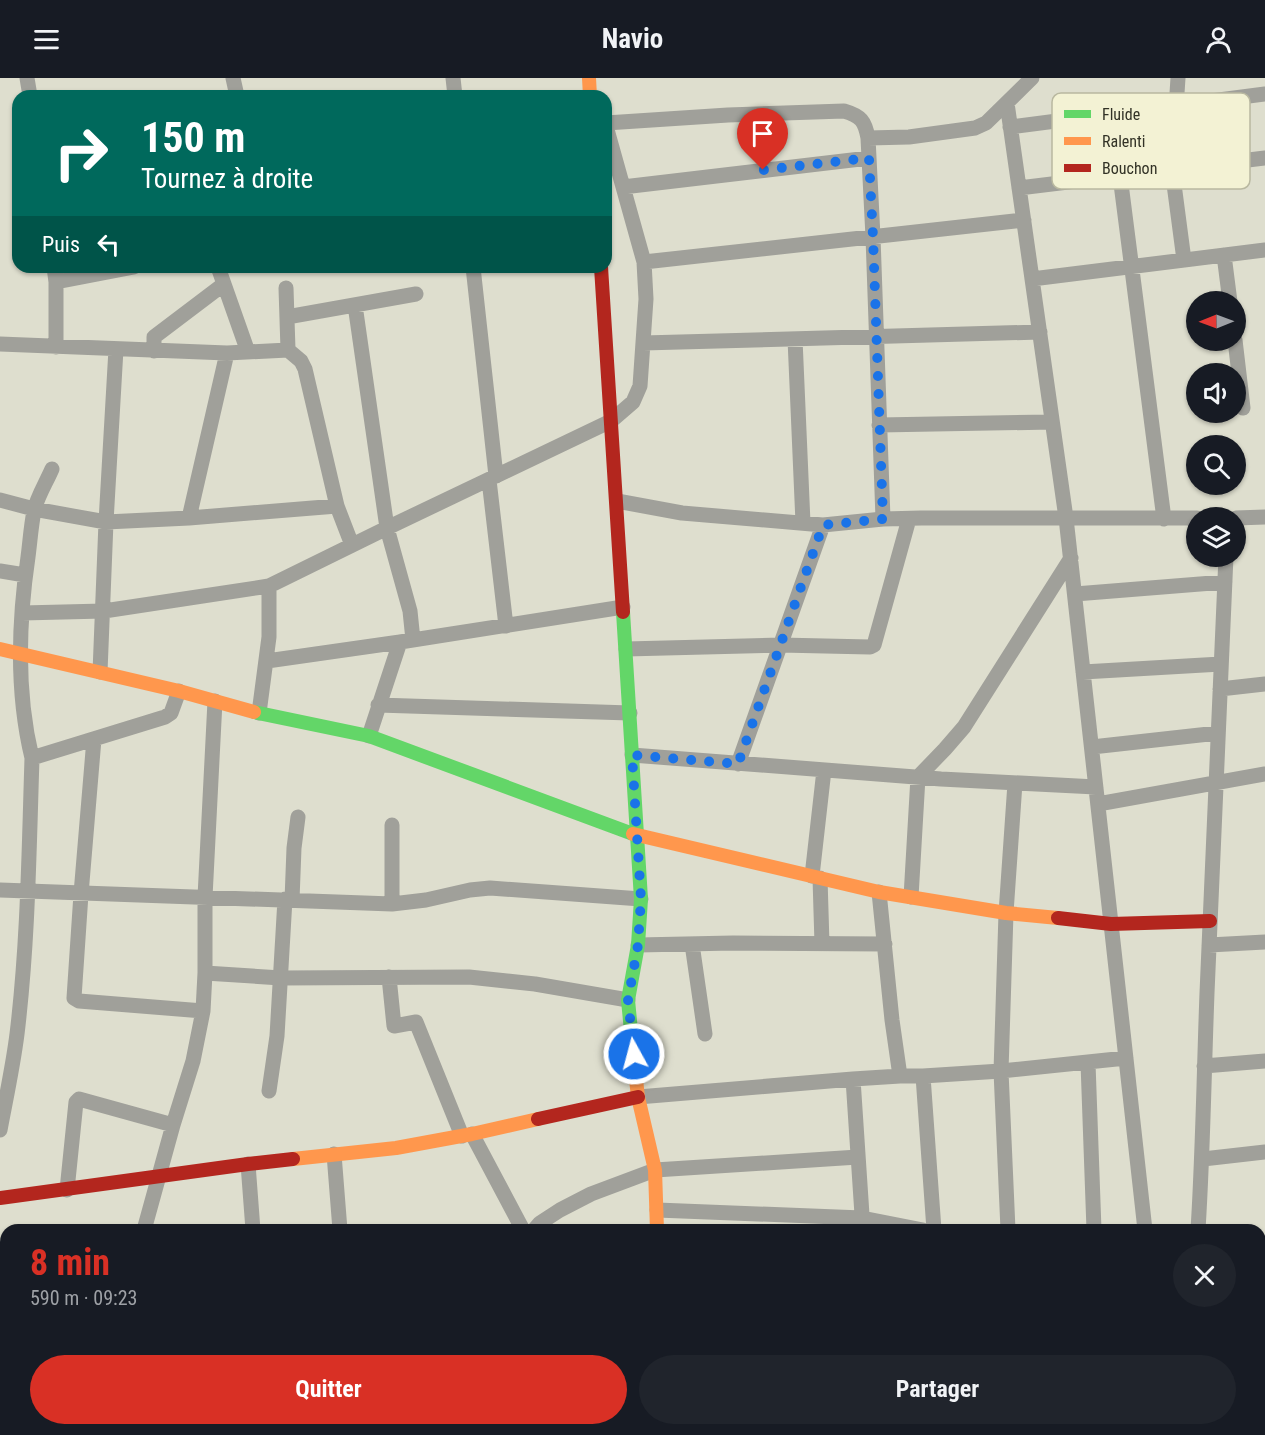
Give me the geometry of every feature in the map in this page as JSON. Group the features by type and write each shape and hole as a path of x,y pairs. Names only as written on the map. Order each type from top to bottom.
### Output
{"street":[{"path":"868,138 909,136 975,128 986,123 1032,78"},
{"path":"1177,93 1178,78"},
{"path":"1250,96 1265,94"},
{"path":"1007,103 1071,558 1144,1224"},
{"path":"612,124 728,115 844,111 860,118 866,126 873,237 883,519"},
{"path":"1010,127 1052,122"},
{"path":"22,613 104,611 269,586 611,422 633,402 640,386 646,299 644,262 612,146"},
{"path":"623,187 869,158"},
{"path":"1250,160 1265,158"},
{"path":"1019,189 1052,185"},
{"path":"1122,189 1164,519"},
{"path":"1175,189 1184,260"},
{"path":"644,262 1024,220"},
{"path":"1032,279 1265,250"},
{"path":"1224,255 1229,291"},
{"path":"220,273 248,352"},
{"path":"474,273 506,626"},
{"path":"601,273 641,899 638,945 628,1000 638,1097 655,1170 657,1224"},
{"path":"55,274 56,347"},
{"path":"154,351 154,337 224,284"},
{"path":"286,288 288,350"},
{"path":"287,317 416,294"},
{"path":"355,304 387,528 410,611 406,641 378,705 369,736"},
{"path":"644,343 1040,332"},
{"path":"795,339 803,523"},
{"path":"0,344 227,354 288,350 301,361 305,369 336,506 352,545"},
{"path":"100,672 116,349"},
{"path":"189,518 227,354"},
{"path":"879,425 1053,422"},
{"path":"0,1130 18,1028 27,891 32,758 23,715 20,653 22,613 34,509 52,469"},
{"path":"0,500 34,509 106,522 336,506"},
{"path":"617,501 682,513 823,525 883,519 1186,518"},
{"path":"1246,518 1265,517"},
{"path":"626,650 780,645 870,647 874,645 909,519"},
{"path":"738,764 823,525"},
{"path":"911,897 918,777 964,727 1071,558"},
{"path":"1198,1224 1203,1159 1204,1066 1226,567"},
{"path":"0,571 25,575"},
{"path":"1075,594 1225,582"},
{"path":"259,712 269,637 269,586"},
{"path":"267,661 623,607"},
{"path":"0,649 259,712 369,736 638,836 879,892 1006,913 1112,924 1210,921"},
{"path":"1083,672 1221,664"},
{"path":"1220,689 1265,684"},
{"path":"32,758 165,717 171,713 179,691"},
{"path":"146,1224 193,1061 203,1011 205,897 215,701"},
{"path":"378,705 630,713"},
{"path":"1092,747 1218,734"},
{"path":"94,739 74,998 79,1001 203,1011"},
{"path":"632,755 918,777 1096,787"},
{"path":"822,944 816,877 824,770"},
{"path":"1098,804 1265,774"},
{"path":"1008,1224 1001,1071 1006,913 1015,783"},
{"path":"269,1091 277,1036 288,899 298,817"},
{"path":"392,825 392,904"},
{"path":"0,890 392,904 490,888 641,899"},
{"path":"879,892 900,1076"},
{"path":"1209,945 1265,942"},
{"path":"692,944 705,1034"},
{"path":"638,945 885,944"},
{"path":"205,973 281,978 488,979 535,984 628,1000"},
{"path":"389,978 394,1026 416,1022 467,1135 519,1224"},
{"path":"0,1198 248,1164 396,1148 467,1135 638,1097 853,1078 1001,1071 1126,1059"},
{"path":"1204,1066 1265,1061"},
{"path":"1088,1063 1094,1224"},
{"path":"923,1076 934,1224"},
{"path":"657,1210 773,1223 862,1224 853,1078"},
{"path":"67,1190 76,1102 79,1099 173,1125"},
{"path":"1203,1159 1265,1152"},
{"path":"334,1154 340,1224"},
{"path":"539,1224 591,1194 655,1170 858,1158"},
{"path":"248,1164 253,1224"}],"traffic: fast":[{"path":"623,612 641,899 638,945 628,1000 634,1062"},
{"path":"254,712 369,736 633,834"}],"traffic: slow":[{"path":"589,78 590,90"},
{"path":"0,649 179,691 254,712"},
{"path":"633,834 879,892 1006,913 1058,918"},
{"path":"634,1062 638,1097 655,1170 657,1224"},
{"path":"293,1159 396,1148 538,1119"}],"traffic: jam":[{"path":"601,273 623,612"},
{"path":"1058,918 1111,924 1210,921"},
{"path":"538,1119 638,1097"},
{"path":"0,1198 293,1159"}],"route":[{"path":"634,1054 628,1000 638,945 641,899 632,755 738,764 823,525 883,519 869,158 763,170"}]}
